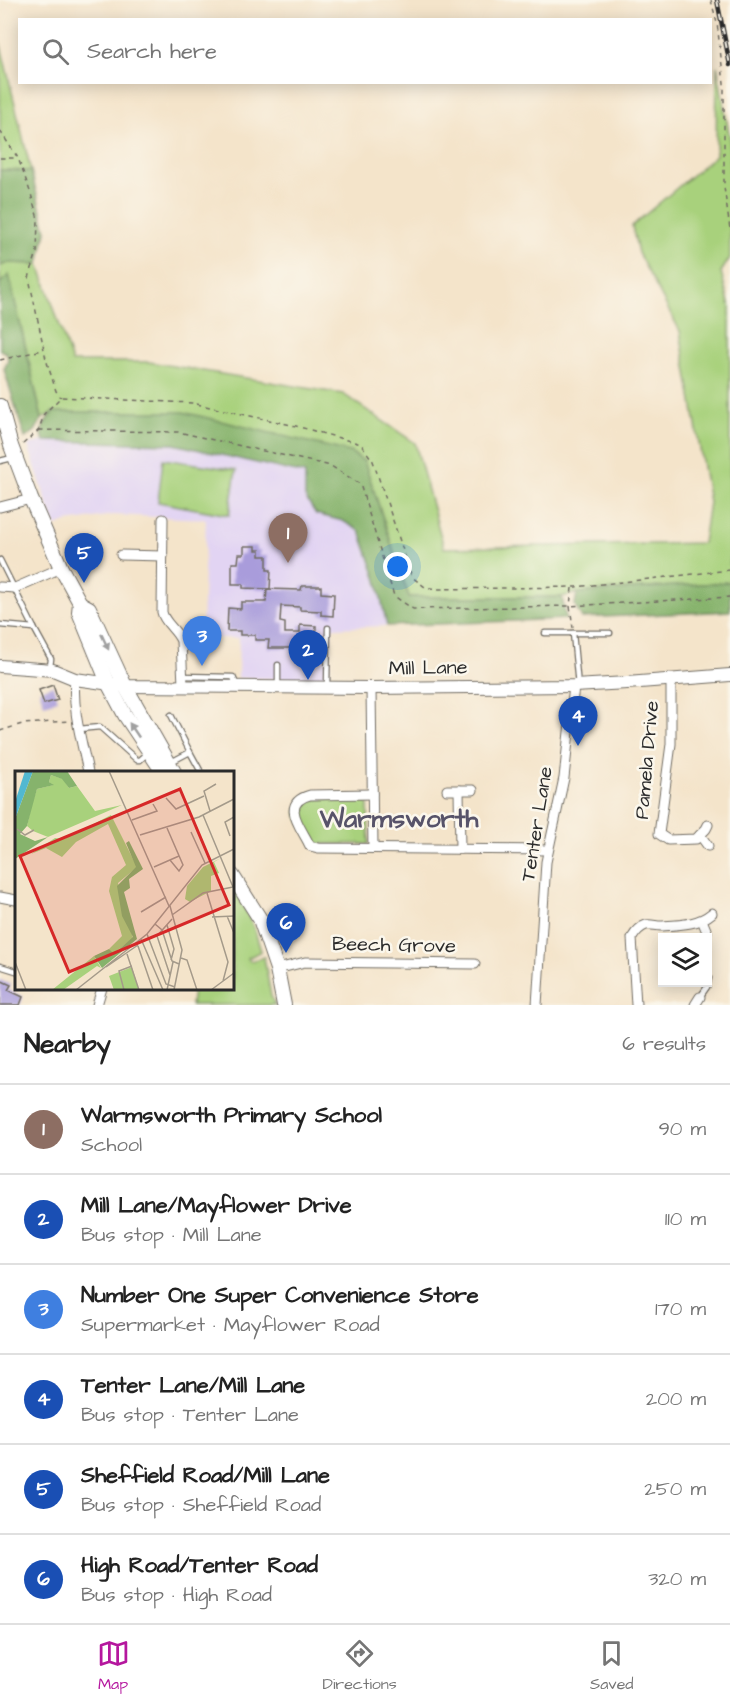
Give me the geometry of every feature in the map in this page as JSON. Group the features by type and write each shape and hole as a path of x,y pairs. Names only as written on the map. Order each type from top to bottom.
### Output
{"main road":[{"path":"0,405 10,448 61,568 80,603 88,608 125,686 169,769"},
{"path":"80,603 79,612 125,716 149,752 169,769"},
{"path":"234,878 260,919 277,969 284,1005"}],"street":[{"path":"0,507 31,499"},
{"path":"163,519 162,612 163,617 181,641 182,680"},
{"path":"121,555 163,556"},
{"path":"0,587 15,588 61,568"},
{"name":"Mill Lane","path":"0,666 50,670 75,679 125,686 182,680 237,686 278,687 576,686 730,675"},
{"path":"75,679 74,692 88,771"},
{"name":"Pamela Drive","path":"670,680 670,744 659,834 668,840 696,839 700,835"},
{"name":"Tenter Lane","path":"537,1005 546,862 564,778 576,686"},
{"path":"371,688 373,848"},
{"path":"447,790 472,790"},
{"path":"459,790 460,849"},
{"path":"372,794 301,797 293,810 294,816 308,842 314,848 548,850"},
{"path":"708,825 700,835 708,846"},
{"path":"0,897 15,900"},
{"path":"636,1005 632,938 637,931 644,925 650,924 665,926 698,922 712,913"},
{"path":"702,920 707,932"},
{"name":"Beech Grove","path":"277,969 305,962 474,964"},
{"path":"97,1005 101,990"}],"lane":[{"path":"0,461 10,448"},
{"path":"0,560 51,659 50,670"},
{"path":"0,625 34,628"},
{"path":"327,687 328,628"},
{"path":"545,633 610,633"},
{"path":"573,633 576,686"},
{"path":"278,665 278,687"},
{"path":"171,715 200,771"},
{"path":"79,725 100,727 137,760 149,752"},
{"path":"169,769 190,752"},
{"path":"0,966 15,971"},
{"path":"697,1001 707,987"}],"path":[{"path":"711,0 717,23 724,83 724,187 730,229"},
{"path":"0,131 18,158 38,219 37,252 29,278 44,350 56,391 61,397 192,403 296,426 361,444 373,461 412,577 425,587 437,589 572,587 730,570"},
{"path":"0,158 18,158"},
{"path":"0,360 44,350"},
{"path":"10,448 22,445 39,430 44,414 61,397"},
{"path":"39,430 51,432 178,432 331,466 360,484 394,596 413,609 570,606 730,597"},
{"path":"572,587 570,606 573,633"},
{"path":"0,732 22,724 79,725"}],"shaded area":[{"path":"44,441 174,444 306,474 305,497 316,513 343,521 360,531 377,580 387,626 332,628 329,680 238,678 239,638 210,638 210,627 202,627 206,519 113,515 67,522 56,526 28,445"}],"green space":[{"path":"0,42 31,171 0,170"},
{"path":"717,66 730,139 730,258 721,272 730,307 730,582 577,593 562,597 409,597 364,461 53,412 42,419 9,276 0,283 0,266 8,263 39,264 72,362 149,362 343,394 415,443 444,548 703,543 709,502 680,331 638,253 632,226 716,155"},
{"path":"0,170 31,171 46,231 39,264 8,263 0,266"},
{"path":"9,275 42,419 35,431 25,438 4,369 8,361 7,353 0,350 0,283"},
{"path":"53,412 183,412 350,452 364,461 409,597 562,597 566,619 387,626 377,580 360,531 343,521 316,514 305,497 305,474 174,444 44,441 45,422"},
{"path":"163,459 236,470 229,515 158,502"},
{"path":"730,582 730,611 582,618 575,605 577,593"},
{"path":"359,797 368,804 369,844 318,844 311,841 297,815 298,805 305,799"},
{"path":"234,886 254,928 261,951 248,958 250,961 264,957 271,996 275,1005 191,1005 193,990 234,990"}],"building":[{"path":"244,546 256,546 256,550 260,550 260,556 267,556 267,570 271,570 270,589 243,588 243,584 232,584 232,563 238,563 239,554 244,554"},
{"path":"302,586 321,586 321,593 334,594 333,616 321,615 321,611 281,606 280,622 285,623 285,633 300,633 300,625 316,626 315,653 318,653 318,662 302,661 303,648 268,648 269,640 255,640 255,635 240,635 240,631 227,631 228,608 241,609 241,602 266,602 267,589 301,590"},
{"path":"53,685 58,700 44,704 39,690"},
{"path":"0,980 11,985 8,990 23,997 20,1005 0,1005"}],"railway":[{"path":"717,0 730,65"}],"place":[{"name":"Warmsworth Primary School","path":"288,563"},
{"name":"Sheffield Road/Mill Lane","path":"84,583"},
{"name":"Number One Super Convenience Store","path":"202,666"},
{"name":"Mill Lane/Mayflower Drive","path":"308,680"},
{"name":"Tenter Lane/Mill Lane","path":"578,746"},
{"name":"High Road/Tenter Road","path":"286,953"}],"district":[{"name":"Warmsworth","path":"399,819"}]}
